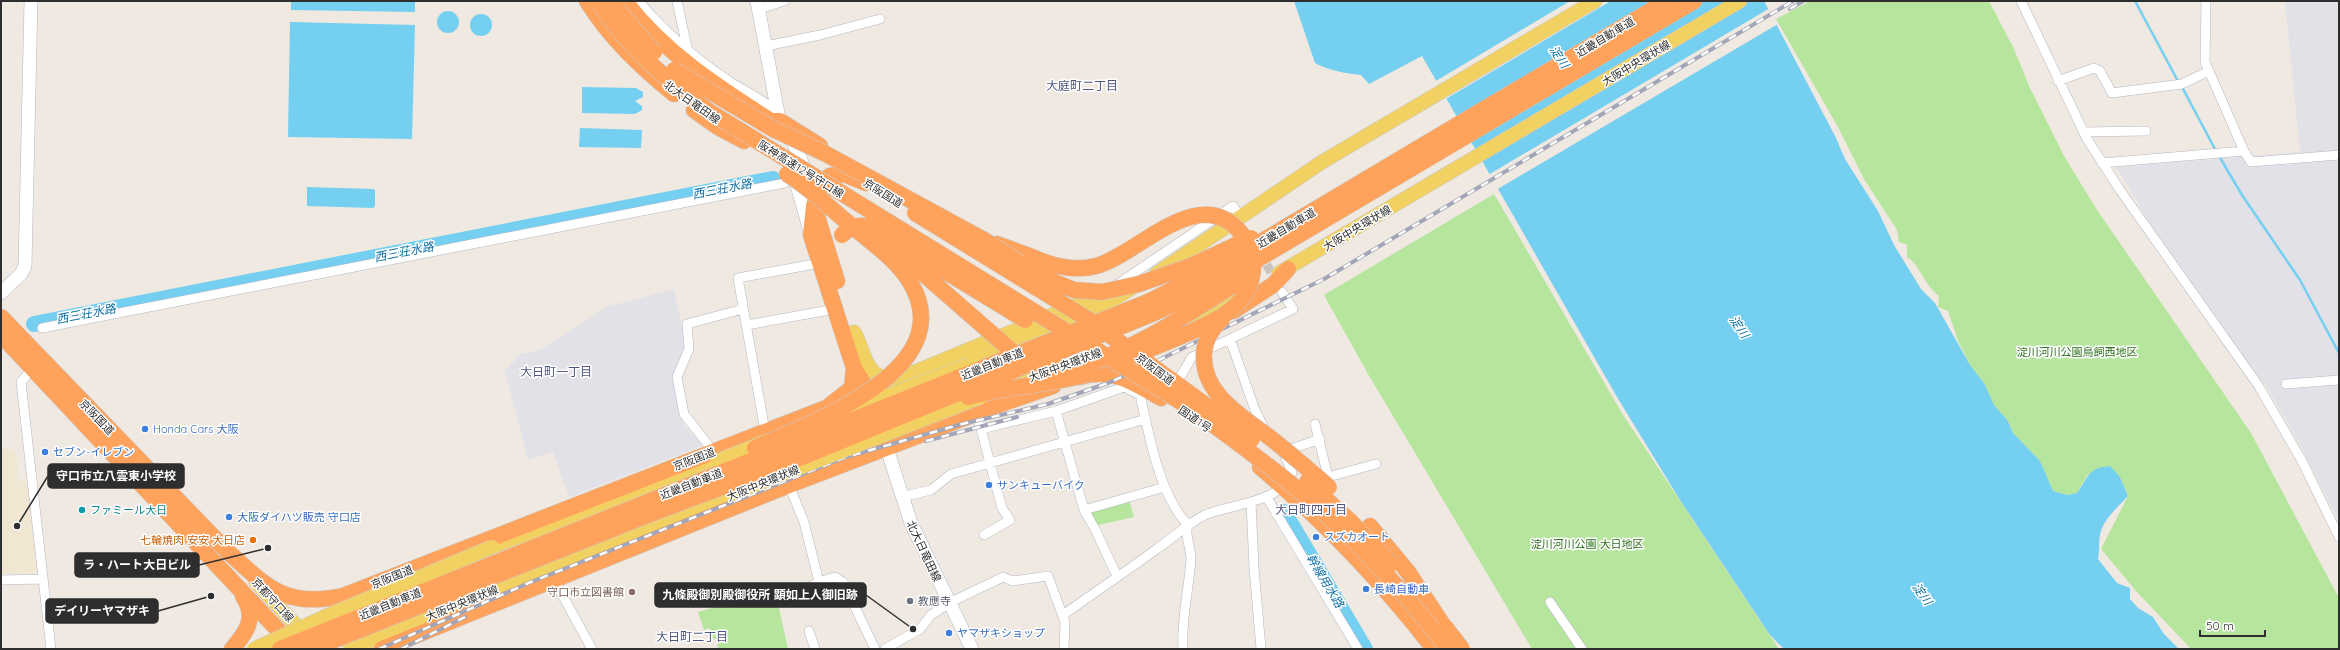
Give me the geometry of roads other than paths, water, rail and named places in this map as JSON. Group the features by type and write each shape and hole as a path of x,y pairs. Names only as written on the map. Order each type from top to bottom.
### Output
{"highway":[{"path":"587,1 602,24 633,59 676,96 718,127 766,152"},
{"name":"阪神高速12号守口線","path":"598,1 621,34 678,89 710,112 1031,304"},
{"name":"阪神高速12号守口線","path":"612,1 644,42 674,70 732,114 1031,304"},
{"path":"625,1 655,36 673,52 724,91 771,120 780,120 814,141 862,180"},
{"name":"近畿自動車道","path":"304,646 640,503 1148,302 1222,265 1667,1"},
{"name":"近畿自動車道","path":"304,646 919,410 942,399 1112,331 1182,301 1374,192 1694,1"},
{"path":"621,34 645,66 675,93 732,139 863,223 1014,353 1036,364 1064,368 1092,363 1151,334 1300,243 1374,192"},
{"path":"674,70 773,129 839,160 984,240 1036,274 1066,287 1093,292 1124,288 1181,269 1238,244 1410,148 1446,132"},
{"name":"京阪国道","path":"868,391 868,383 854,342 854,332 827,266 811,235 814,206 819,188 830,176 844,174 862,180 1090,320 1310,500 1375,563 1448,649"},
{"path":"640,503 814,421 856,399 892,374 914,344 919,327 920,310 915,293 905,274 882,251 805,185"},
{"name":"京阪国道","path":"814,206 835,309 854,368 868,391 887,449"},
{"path":"919,410 944,405 998,390 1052,383 1098,371 1220,318 1239,303 1248,290 1253,275 1251,251 1241,233 1228,222 1206,216 1180,219 1114,260 1084,268 1056,266 984,240"},
{"path":"827,266 842,235 852,227 866,226 874,228 1022,318 1191,403"},
{"path":"1288,268 1267,289 1220,313 1211,331 1204,355 1206,374 1216,393 1322,481 1365,521 1408,572 1444,625"},
{"path":"1031,304 1191,403"},
{"path":"998,405 1144,343 1197,316"},
{"name":"京阪国道","path":"1,317 228,551 268,586 288,597 309,601 343,596 528,528 715,456 765,431 868,391"},
{"name":"京阪国道","path":"1,335 232,581 304,646"},
{"path":"829,406 852,388 854,368"},
{"name":"国道1号","path":"887,449 998,405 1080,377 1102,373 1126,378 1186,412 1242,452 1368,572 1434,649"},
{"name":"京阪国道","path":"1191,403 1250,438 1318,492 1383,555 1444,625 1462,649"},
{"path":"382,649 554,580 617,548 713,509 789,485 887,449"},
{"path":"232,581 248,606 250,622 244,635 232,649"},
{"path":"304,646 316,614 343,596"}],"main road":[{"path":"1,293 21,274 25,266 31,1"},
{"name":"北大日竜田線","path":"591,1 620,40 643,64 673,91 766,152 796,163"},
{"path":"637,1 662,29 688,52 727,82 772,110 780,120"},
{"path":"304,646 326,623 534,540 602,505 715,456 971,364 1103,306 1177,261 1322,162 1595,1"},
{"name":"大阪中央環状線","path":"1288,268 1740,1"},
{"path":"758,5 780,120 814,206"},
{"path":"796,163 811,235"},
{"path":"868,391 1099,297 1177,261"},
{"path":"877,418 1134,313 1166,307 1220,313"},
{"name":"大阪中央環状線","path":"350,649 504,585 617,548 667,524 713,509 732,494 1019,382 1197,316 1220,313"},
{"path":"854,332 860,340 871,370 878,376 887,378 920,371"},
{"name":"北大日竜田線","path":"887,449 910,523 972,649"},
{"path":"254,649 324,617 492,547 528,528 585,506 602,505"},
{"path":"239,649 266,642 304,646 336,646 584,545 667,524"},
{"name":"京都守口線","path":"228,551 304,646"}],"street":[{"path":"678,1 688,52"},
{"path":"758,5 784,1"},
{"path":"2021,1 2058,81 2084,132 2102,163 2258,385 2302,461 2339,537"},
{"path":"2206,1 2205,62 2244,151 2251,162 2339,155"},
{"path":"766,46 820,35 880,19"},
{"path":"2058,81 2091,67 2100,71 2112,94 2179,84 2209,71"},
{"path":"2084,132 2146,130"},
{"path":"2102,163 2244,151"},
{"path":"42,328 785,183"},
{"path":"1099,297 1235,209"},
{"path":"765,431 738,278 827,266"},
{"path":"1166,401 1192,358 1230,338 1293,309 1282,292"},
{"path":"715,456 684,414 677,377 689,349 687,324 744,309"},
{"path":"747,325 835,309"},
{"path":"1230,338 1254,410 1264,427 1283,452 1292,472"},
{"path":"33,368 21,382 51,649"},
{"path":"2286,384 2339,380"},
{"path":"981,429 1056,411 1124,387 1140,395 1165,487 1182,518 1188,525"},
{"path":"1056,411 1084,510 1095,529 1117,576"},
{"path":"976,414 1002,508 1010,520 984,535"},
{"path":"901,497 931,490 951,474 989,462 1146,419"},
{"path":"1315,424 1320,439 1328,477"},
{"path":"1283,452 1320,439"},
{"path":"1292,472 1315,478 1328,477 1376,464"},
{"path":"1063,615 1117,576 1157,550 1188,525 1206,514 1251,502 1266,496 1281,488 1292,472"},
{"path":"789,485 804,522 819,582"},
{"path":"1084,510 1165,487"},
{"path":"1266,496 1358,649"},
{"path":"1251,502 1254,568 1261,649"},
{"path":"1183,649 1182,632 1189,589 1191,555 1186,529 1188,525"},
{"path":"885,649 920,629 931,615 949,602 1003,577 1012,581 1048,576 1065,622 1064,649"},
{"path":"780,594 796,593 819,582 835,577 843,582 875,649"},
{"path":"1,580 43,579"},
{"path":"554,580 592,649"},
{"path":"1550,602 1582,649"},
{"path":"809,632 815,649"}],"water":[{"path":"291,1 415,1 415,12 291,10"},
{"name":"淀川","path":"1294,1 1764,1 1835,136 1845,159 1878,211 1894,245 1921,289 1935,303 1970,365 1984,383 1994,405 2008,421 2013,433 2040,461 2053,491 2067,495 2077,493 2089,474 2102,467 2110,466 2120,477 2128,496 2113,512 2103,526 2100,537 2098,559 2117,583 2130,588 2130,599 2138,608 2153,617 2164,634 2179,649 1784,649 1770,635 1680,500 1617,397 1422,56 1369,84 1361,75 1321,66 1315,63"},
{"path":"444,11 452,11 459,18 459,26 452,33 444,33 437,26 437,18"},
{"path":"481,14 489,17 492,25 489,33 481,36 473,33 470,25 473,17"},
{"path":"290,22 415,25 412,139 288,137"},
{"path":"582,87 636,88 643,92 643,97 635,101 642,106 642,110 635,114 582,113"},
{"path":"580,128 642,130 641,148 579,147"},
{"path":"307,187 373,189 375,190 375,206 373,208 307,206"}],"waterway":[{"path":"2135,1 2179,83"},
{"path":"2182,87 2216,151"},
{"path":"2219,156 2242,195 2300,280 2339,353"},
{"name":"西三荘水路","path":"34,324 773,179"},
{"name":"幹線用水路","path":"1284,512 1365,649"}],"tunnel":[{"path":"1260,253 1277,283"}],"railway":[{"path":"379,649 531,582 846,457 962,424 1048,404 1108,383 1155,362 1324,279 1793,1"},
{"path":"1790,9 1803,1"},
{"path":"926,441 1017,417"},
{"path":"401,649 465,617"}],"place":[{"name":"Honda Cars 大阪","path":"145,429"},
{"name":"セブン-イレブン","path":"45,452"},
{"name":"サンキューバイク","path":"989,485"},
{"name":"ファミール大日","path":"82,510"},
{"name":"大阪ダイハツ販売 守口店","path":"229,517"},
{"name":"守口市立八雲東小学校","path":"17,526"},
{"name":"スズカオート","path":"1316,537"},
{"name":"七輪焼肉 安安 大日店","path":"253,540"},
{"name":"ラ・ハート大日ビル","path":"268,548"},
{"name":"長崎自動車","path":"1366,589"},
{"name":"守口市立図書館","path":"632,592"},
{"name":"デイリーヤマザキ","path":"211,596"},
{"name":"教應寺","path":"910,601"},
{"name":"九條殿御別殿御役所 顕如上人御旧跡","path":"913,629"},
{"name":"ヤマザキショップ","path":"949,633"}],"district":[{"name":"大庭町二丁目","path":"1082,86"},
{"name":"大日町一丁目","path":"556,372"},
{"name":"大日町四丁目","path":"1311,510"},
{"name":"大日町二丁目","path":"692,637"}],"park label":[{"name":"淀川河川公園鳥飼西地区","path":"2077,352"},
{"name":"淀川河川公園 大日地区","path":"1587,544"}]}
